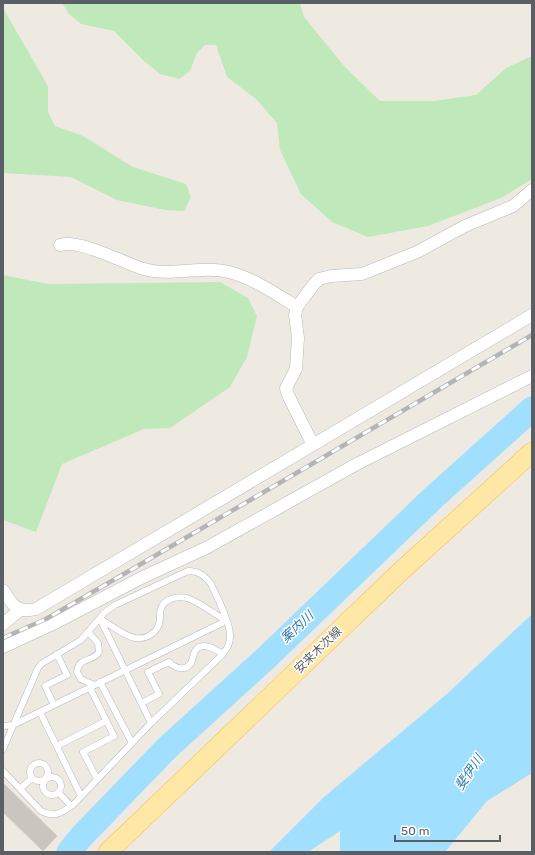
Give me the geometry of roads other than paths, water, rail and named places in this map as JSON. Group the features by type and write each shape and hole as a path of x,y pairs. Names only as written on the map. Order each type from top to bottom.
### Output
{"main road":[{"name":"安来木次線","path":"108,852 400,572 532,452"}],"street":[{"path":"313,445 288,396 286,388 296,369 298,338 295,315 297,307 314,284 319,279 330,276 362,274 410,255 465,226 513,206 532,190"},
{"path":"60,245 70,245 92,249 146,270 210,270 228,272 259,285 297,307"},
{"path":"3,590 12,604 20,610 28,611 36,609 532,315"},
{"path":"3,647 59,621 139,579 208,546 355,465 532,376"},
{"path":"3,624 20,610"}],"lane":[{"path":"3,749 41,664 81,640 110,608 184,573 192,571 203,575 208,579 230,632 229,644 223,654 151,723 71,806 60,814 48,814 41,811 3,770"},
{"path":"100,619 130,637 142,638 151,635 157,628 160,620 161,607 163,604 172,598 180,597 191,600 226,621"},
{"path":"100,619 151,723"},
{"path":"3,726 13,725 226,621"},
{"path":"88,633 98,643 99,650 95,657 82,662 77,672 81,679 92,687 114,736 83,752 97,779"},
{"path":"142,703 159,694 148,672 170,662 175,667 186,668 191,664 195,651 200,647 210,647 223,654"},
{"path":"54,705 45,686 67,675 57,654"},
{"path":"100,682 132,743"},
{"path":"40,712 81,796"},
{"path":"57,746 106,721"},
{"path":"20,789 32,778"},
{"path":"58,792 71,806"}],"water":[{"name":"斐伊川","path":"532,614 532,773 487,801 445,852 340,852 340,831 308,852 269,852 324,797 448,693"}],"waterway":[{"name":"案内川","path":"69,852 81,837 167,748 266,658 434,497 532,409"}],"railway":[{"path":"3,638 46,619 532,335"}]}
